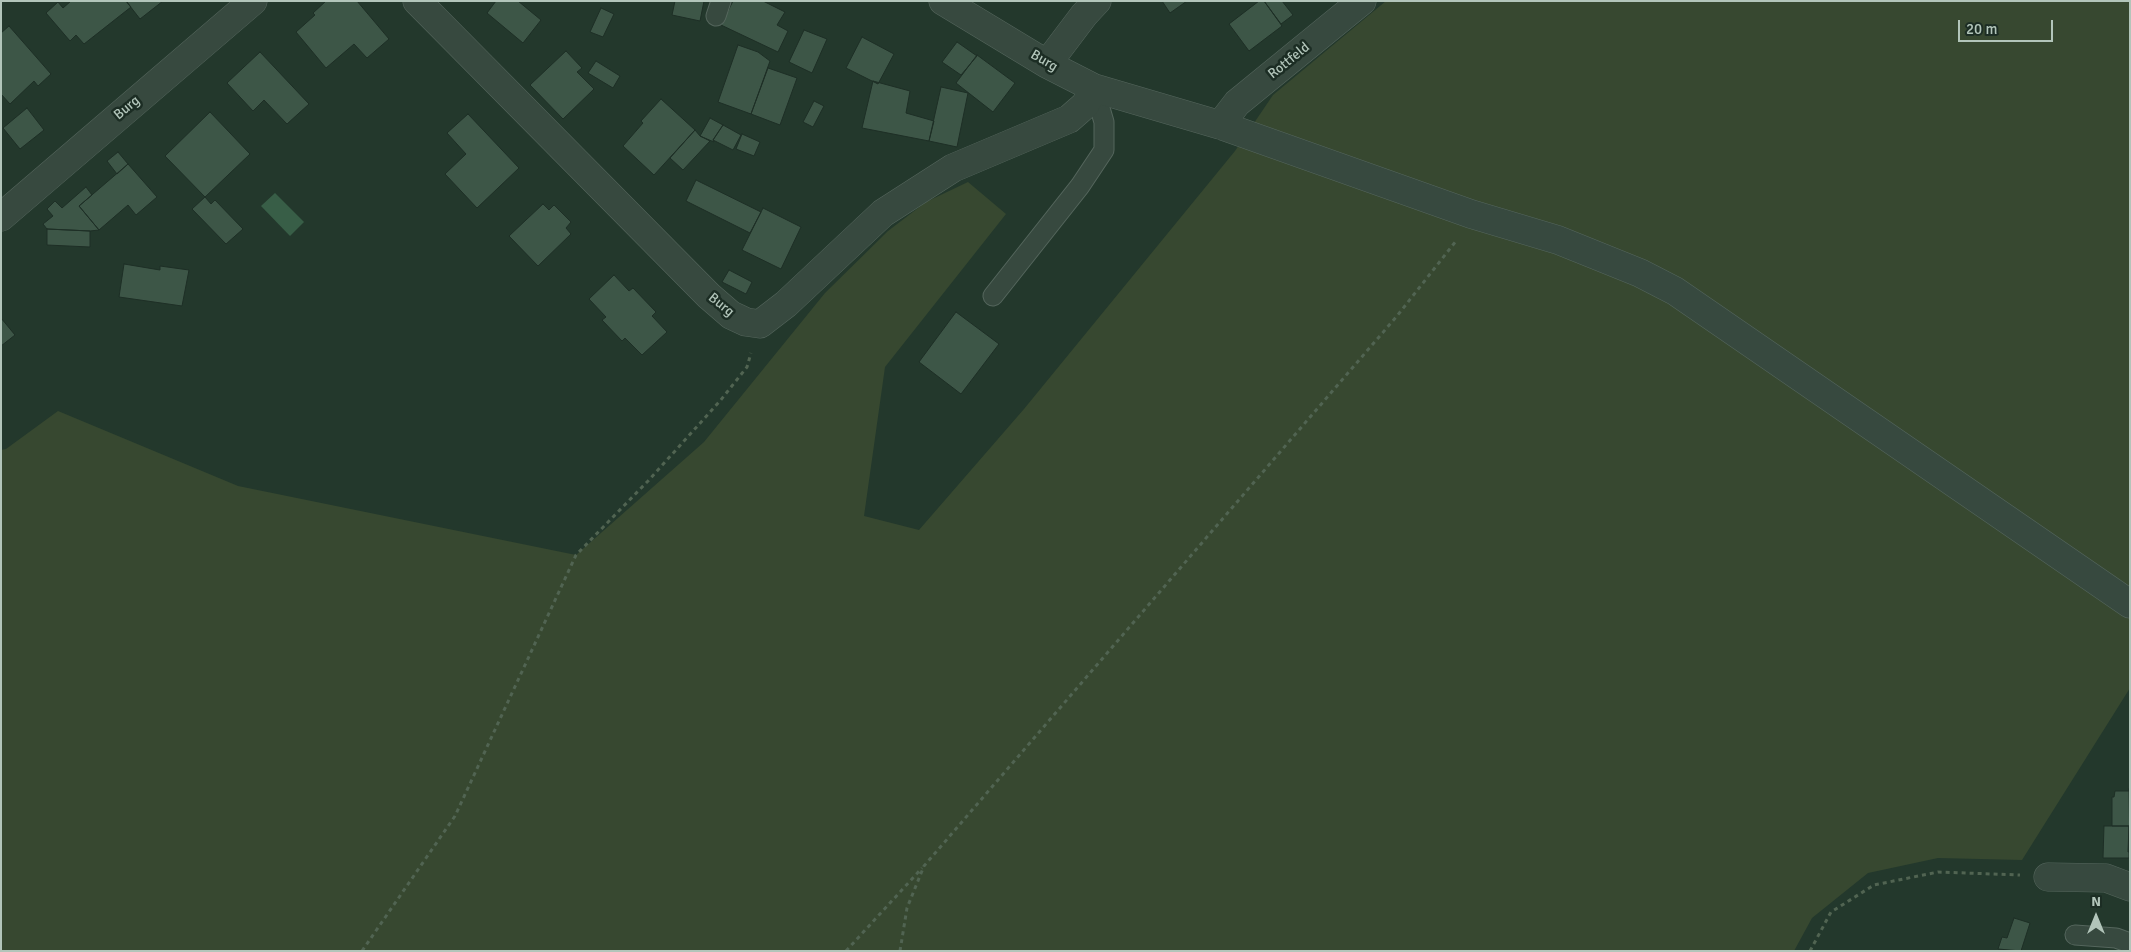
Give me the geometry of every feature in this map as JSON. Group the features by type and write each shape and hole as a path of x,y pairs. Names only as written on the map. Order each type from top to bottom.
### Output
{"street":[{"name":"Burg","path":"1,217 253,1"},
{"name":"Burg","path":"416,1 709,296 732,315 746,322 760,324"},
{"name":"Burg","path":"943,1 1047,64 1094,88 1220,125 1471,214 1558,240 1640,273 1675,291 2130,604"},
{"path":"1047,64 1097,1"},
{"name":"Rottfeld","path":"1220,125 1237,103 1362,1"},
{"path":"760,324 786,304 883,213 953,168 1069,118 1085,105 1094,88"},
{"path":"2048,877 2106,878 2130,887"}],"lane":[{"path":"993,296 1080,186 1104,150 1104,122 1094,88"},
{"path":"2075,935 2116,938 2130,943"}],"path":[{"path":"846,951 924,866 1397,316 1454,244 1471,214"},
{"path":"362,951 454,816 576,555 648,481 720,401 746,367 760,324"},
{"path":"900,951 907,908 924,866"},
{"path":"1810,951 1831,912 1874,885 1938,872 2016,874"}],"shaded area":[{"path":"1386,1 2130,1 2130,688 2022,860 1938,858 1868,873 1812,918 1794,951 1,951 1,450 6,449 58,411 238,486 576,555 704,442 825,293 888,231 926,202 968,182 1006,214 885,367 864,516 919,530 1024,409 1235,151 1273,95"},
{"path":"275,193 304,222 290,236 261,206"}],"building":[{"path":"71,1 126,1 131,7 84,44 76,35 70,41 46,13 58,2 63,8"},
{"path":"126,1 163,1 140,19"},
{"path":"326,1 357,1 389,39 367,58 354,44 326,68 296,32 315,15 313,13"},
{"path":"496,1 518,1 541,20 523,43 487,13"},
{"path":"675,1 704,1 700,21 672,15"},
{"path":"733,1 763,1 785,12 777,25 788,31 778,52 721,25"},
{"path":"1162,1 1187,1 1170,13"},
{"path":"1259,1 1264,1 1282,26 1249,51 1229,24"},
{"path":"1264,1 1282,1 1293,15 1281,24"},
{"path":"601,8 614,14 603,37 590,32"},
{"path":"9,26 51,74 38,86 34,81 10,104 1,94 1,33"},
{"path":"804,30 827,39 812,73 789,62"},
{"path":"862,37 894,54 878,84 846,68"},
{"path":"957,42 977,56 961,75 942,62"},
{"path":"738,45 758,52 770,61 751,114 718,102"},
{"path":"566,51 582,68 577,72 594,89 563,119 530,85"},
{"path":"260,52 309,104 287,124 264,100 253,111 227,83"},
{"path":"977,55 1015,83 993,112 956,83"},
{"path":"596,61 620,76 613,88 588,73"},
{"path":"768,68 797,78 780,125 751,114"},
{"path":"873,81 910,91 906,113 934,121 929,141 862,128"},
{"path":"941,87 968,93 957,147 929,141"},
{"path":"661,99 695,130 654,175 623,146 643,123 641,121"},
{"path":"814,101 824,106 813,127 803,122"},
{"path":"27,108 44,130 20,149 3,128"},
{"path":"210,112 250,154 205,197 165,156"},
{"path":"468,114 519,168 477,208 445,174 466,154 447,133"},
{"path":"710,118 723,125 713,140 714,142 700,136"},
{"path":"723,125 741,135 733,150 713,140"},
{"path":"695,130 700,136 710,141 683,170 670,158"},
{"path":"742,134 760,142 754,156 736,149"},
{"path":"118,152 128,164 117,174 107,161"},
{"path":"128,164 157,197 136,215 128,205 99,230 79,206"},
{"path":"696,180 761,212 750,233 686,201"},
{"path":"86,187 92,195 79,206 99,230 47,229 43,224 53,216 47,209 55,201 62,208"},
{"path":"205,197 211,204 215,200 243,229 226,244 192,209"},
{"path":"543,204 549,210 554,205 571,222 566,228 571,234 538,266 509,236"},
{"path":"763,208 801,227 781,269 742,250"},
{"path":"47,229 90,231 90,247 47,245"},
{"path":"124,264 160,270 160,266 189,270 182,306 119,297"},
{"path":"729,270 752,282 746,294 722,282"},
{"path":"614,275 629,291 633,288 656,312 652,316 667,332 642,355 625,338 622,341 602,320 606,317 589,299"},
{"path":"956,312 999,344 961,394 919,362"},
{"path":"1,318 15,335 1,346"},
{"path":"2129,789 2130,852 2128,852 2129,826 2112,826 2112,797 2114,797 2115,791 2129,791"},
{"path":"2104,826 2129,826 2129,858 2103,858"},
{"path":"2014,918 2030,923 2021,951 1998,949 2002,937 2007,938"}]}
